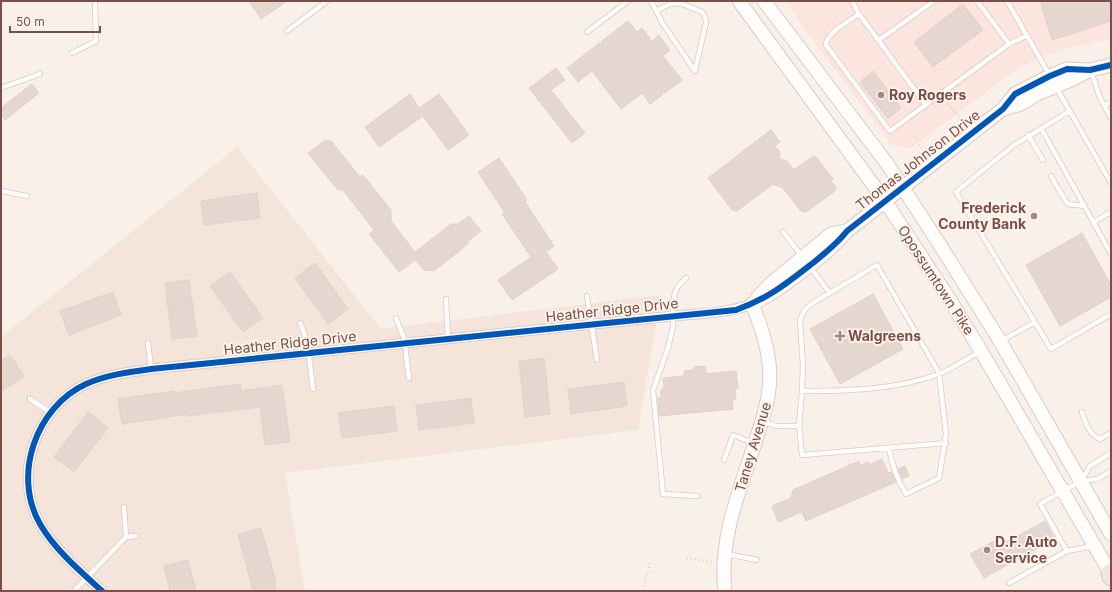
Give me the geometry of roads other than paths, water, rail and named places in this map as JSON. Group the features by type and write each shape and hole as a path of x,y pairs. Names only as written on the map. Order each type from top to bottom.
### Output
{"main road":[{"name":"Opossumtown Pike","path":"739,1 885,201 981,351 1111,575"},
{"name":"Opossumtown Pike","path":"764,1 888,165 1000,341 1111,534"},
{"name":"Thomas Johnson Drive","path":"752,304 770,284 839,242 847,231 1003,109 1021,104 1037,94 1053,81 1073,79 1090,70 1111,65"},
{"name":"Taney Avenue","path":"725,591 725,554 732,514 768,399 769,362 757,315 752,304"}],"street":[{"name":"Heather Ridge Drive","path":"102,591 55,546 40,523 31,501 28,479 29,461 34,442 50,412 68,395 86,384 122,373 151,369 448,338 725,312 736,310 752,304"}],"lane":[{"path":"72,53 96,41 94,1"},
{"path":"287,31 327,1"},
{"path":"588,32 628,1"},
{"path":"651,1 656,11 663,24 695,72 706,22 705,16 702,12 680,3 670,4 656,11"},
{"path":"852,1 859,14 926,105"},
{"path":"879,40 934,1"},
{"path":"977,1 1009,44"},
{"path":"1007,1 1111,183"},
{"path":"859,14 831,34 826,40 826,45 890,131 1009,44 1026,36"},
{"path":"1090,70 1104,106 1111,118"},
{"path":"1,88 40,74"},
{"path":"1104,106 1111,102"},
{"path":"1070,111 1014,145 956,192 1051,349 1111,314"},
{"path":"1041,128 1111,254"},
{"path":"1028,136 1043,160"},
{"path":"1051,176 1068,204 1085,206"},
{"path":"1,191 27,196"},
{"path":"1094,222 1111,212"},
{"path":"783,232 830,292"},
{"path":"889,448 892,463 901,487 906,494 939,478 946,443 946,434 945,411 939,374 877,265 811,304 804,311 800,320 803,365 799,426 802,456 889,448 946,443"},
{"path":"686,278 675,292 672,333 653,390 663,494 697,496"},
{"path":"587,296 597,360"},
{"path":"446,299 448,338"},
{"path":"396,318 406,343 409,378"},
{"path":"1000,341 1035,322"},
{"path":"300,323 303,328 313,388"},
{"path":"148,343 151,369"},
{"path":"802,391 852,390 890,387 939,374 981,351"},
{"path":"30,399 50,412"},
{"path":"1082,412 1089,429 1097,438 1100,439 1111,433"},
{"path":"762,422 776,426 799,426"},
{"path":"724,460 733,436 755,444"},
{"path":"1081,481 1090,466 1111,454"},
{"path":"1067,551 1040,504 1081,481 1097,479 1111,471"},
{"path":"124,508 126,537"},
{"path":"74,591 126,537 136,536"},
{"path":"1009,583 1067,551 1094,546"},
{"path":"725,554 757,560"}],"place":[{"name":"Roy Rogers","path":"881,95"},
{"name":"Frederick County Bank","path":"1034,216"},
{"name":"Walgreens","path":"840,336"},
{"name":"D.F. Auto Service","path":"987,550"}]}
